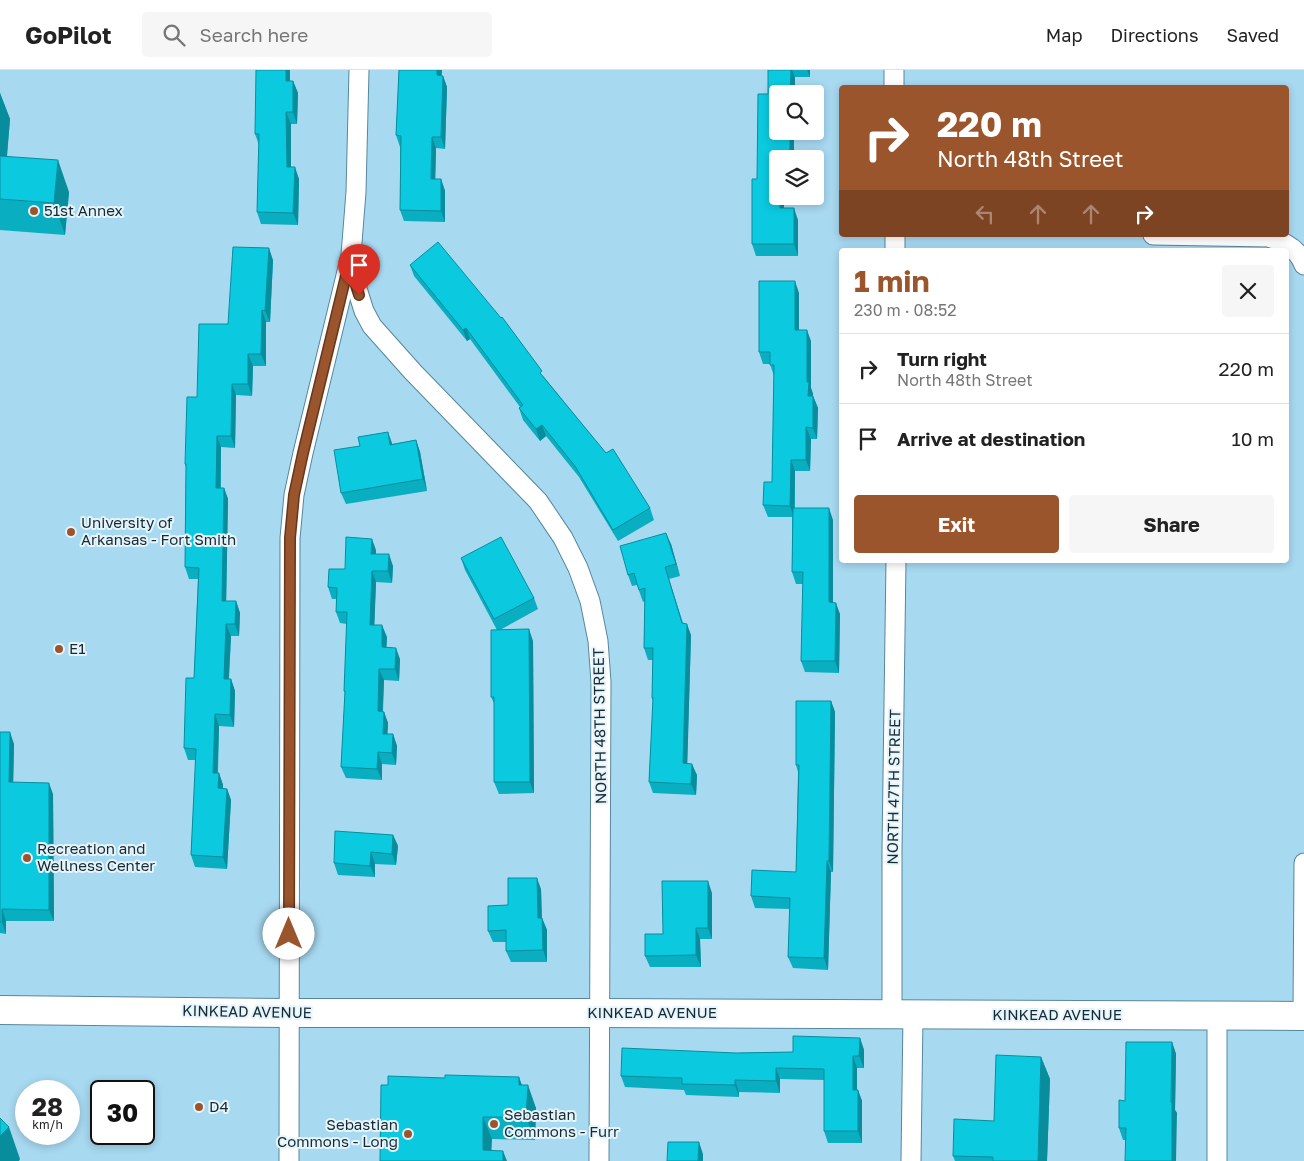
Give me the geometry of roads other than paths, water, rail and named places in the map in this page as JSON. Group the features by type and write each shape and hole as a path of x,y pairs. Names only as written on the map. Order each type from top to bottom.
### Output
{"street":[{"path":"289,1161 290,538 294,495 303,453 351,255 356,192 358,70"},
{"path":"894,70 894,85"},
{"path":"1268,237 1282,241 1294,250 1304,264"},
{"name":"NORTH 48TH STREET","path":"351,255 354,279 364,311 372,326 413,372 538,501 563,538 578,568 590,601 598,641 601,682 599,1161"},
{"name":"NORTH 47TH STREET","path":"896,563 892,850 911,1161"},
{"path":"1303,1016 1304,864"},
{"name":"KINKEAD AVENUE","path":"0,1010 289,1013 1303,1016"},
{"path":"1217,1016 1217,1161"}],"place":[{"name":"51st Annex","path":"34,211"},
{"name":"University of Arkansas - Fort Smith","path":"71,532"},
{"name":"E1","path":"59,649"},
{"name":"Recreation and Wellness Center","path":"27,858"},
{"name":"D4","path":"199,1107"},
{"name":"Sebastian Commons - Furr","path":"494,1124"},
{"name":"Sebastian Commons - Long","path":"408,1134"}]}
